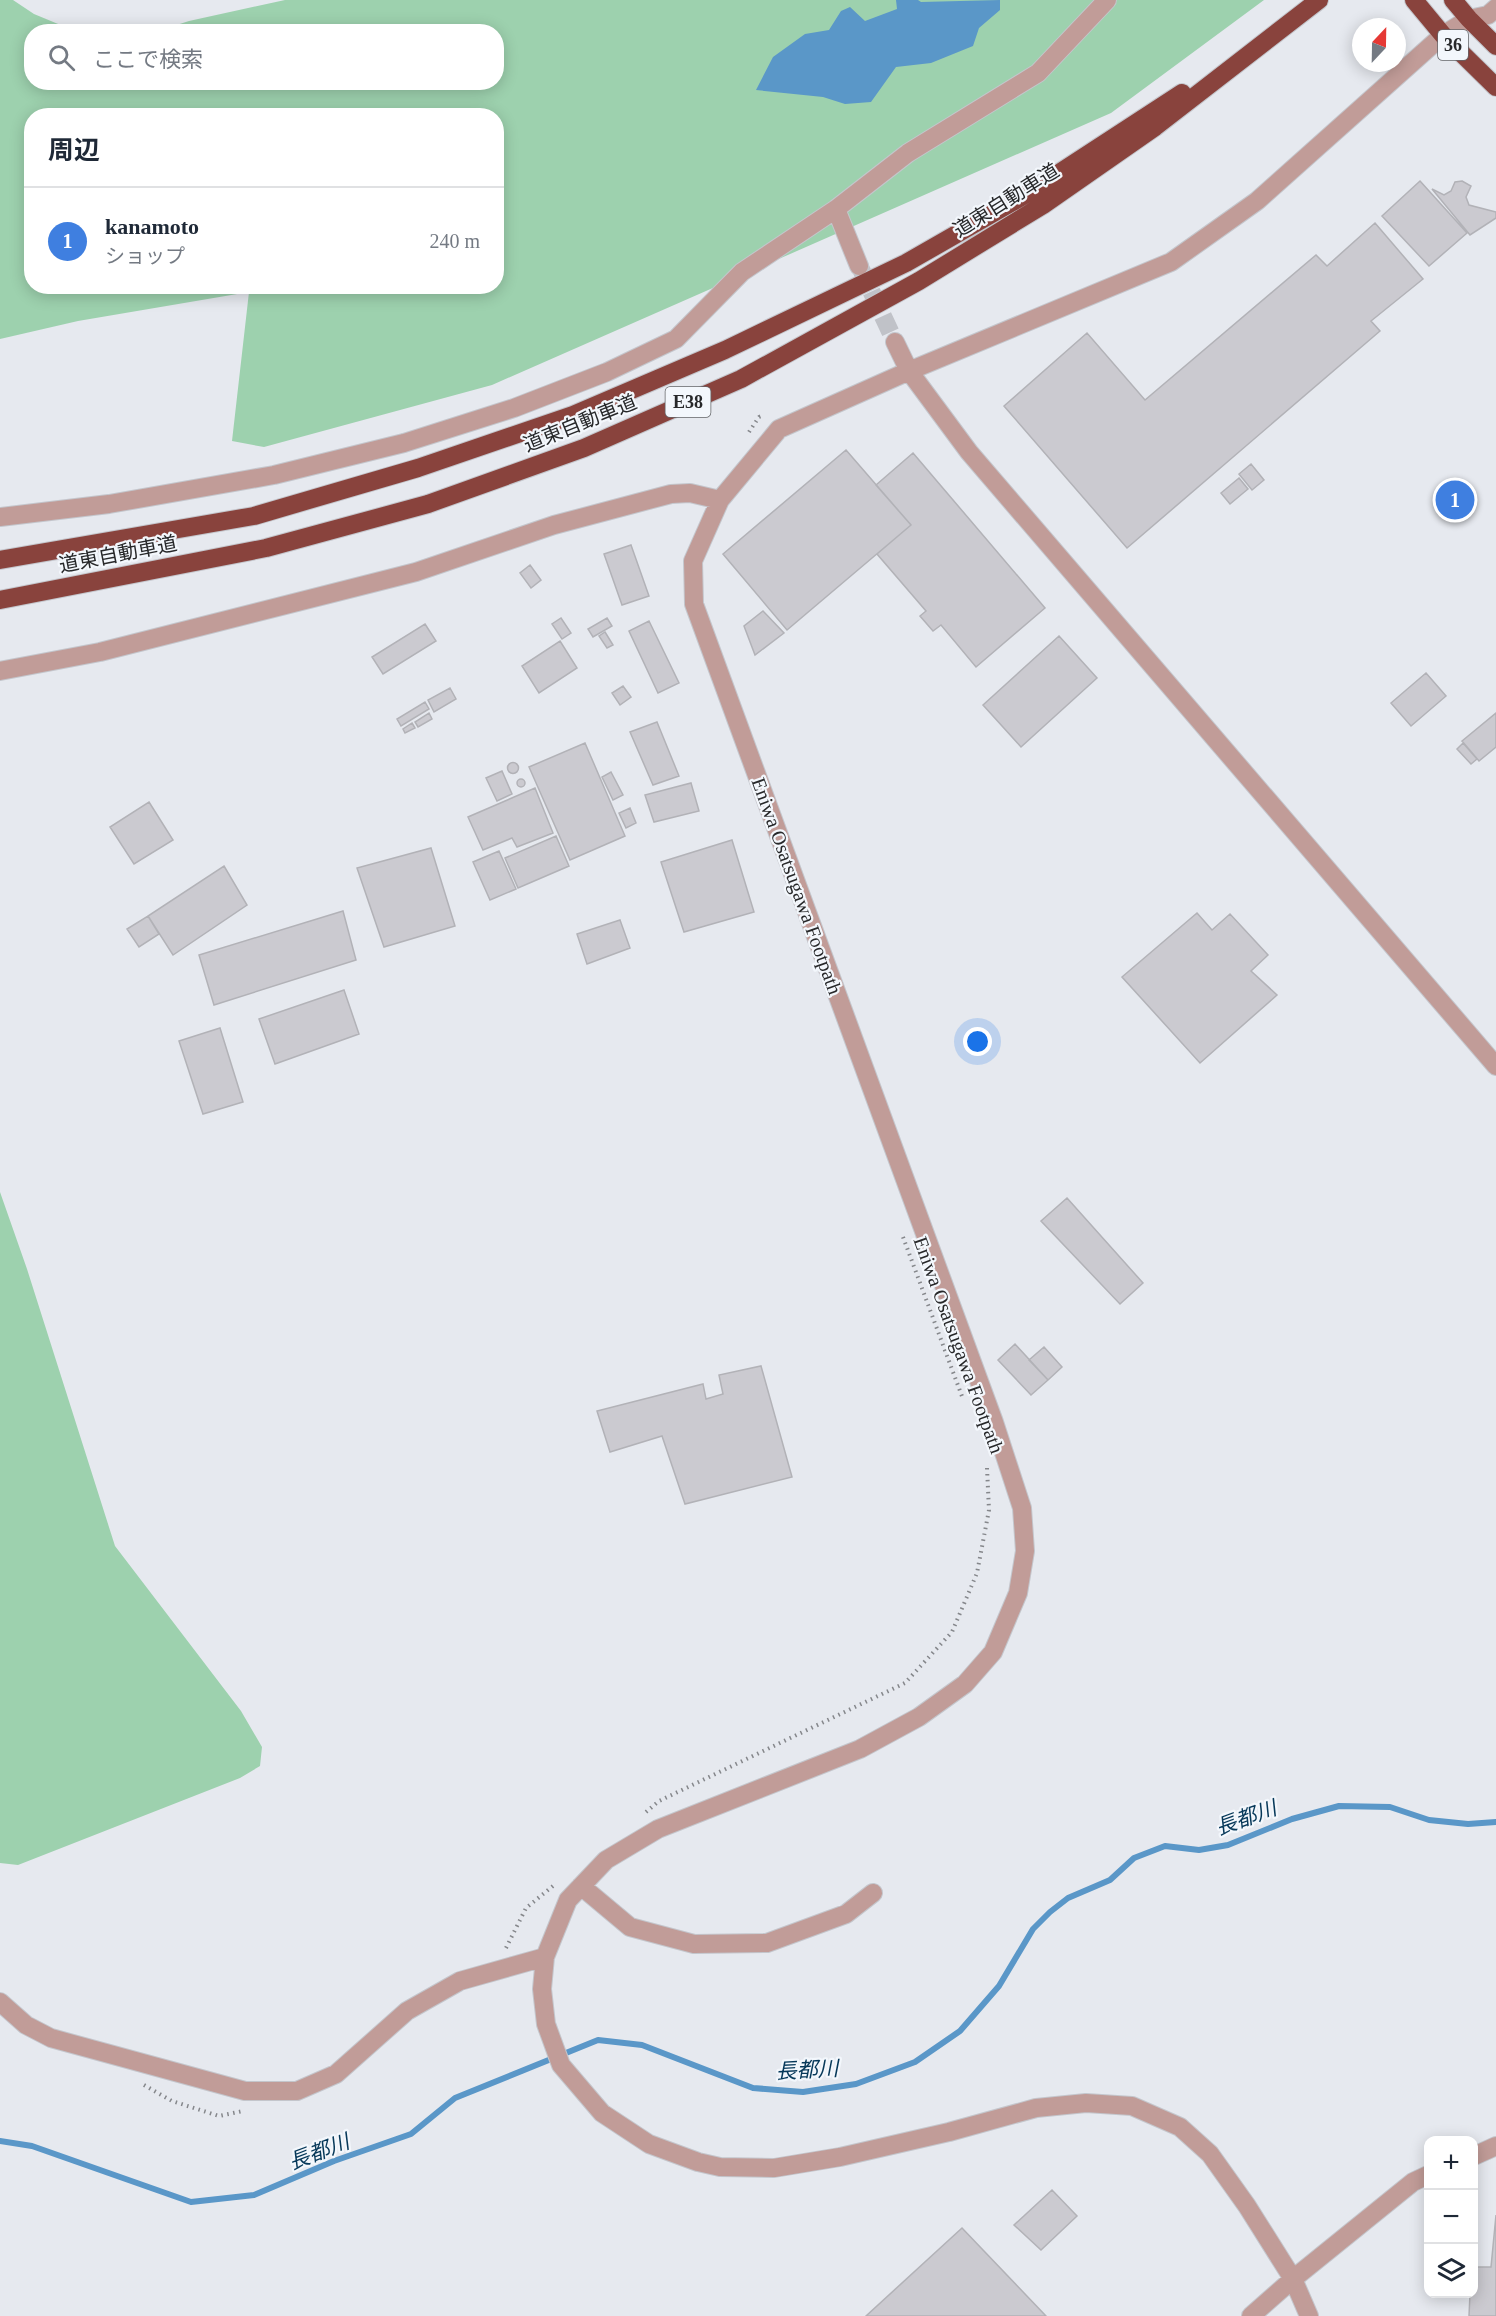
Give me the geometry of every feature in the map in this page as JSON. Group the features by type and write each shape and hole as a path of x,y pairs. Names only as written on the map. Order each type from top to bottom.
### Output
{"highway":[{"name":"道東自動車道","path":"0,600 266,548 428,504 584,448 741,379 919,281 1043,205 1155,127 1319,0"},
{"name":"36","path":"1414,0 1443,35 1496,87"},
{"name":"36","path":"1453,0 1496,46"},
{"name":"道東自動車道","path":"0,560 254,516 418,468 573,415 725,350 906,263 1030,192 1294,20"}],"street":[{"path":"0,517 109,504 274,475 404,443 514,408 607,372 676,339 742,272 836,209 908,153 1038,73 1107,0"},
{"path":"1309,2316 1293,2279 1247,2206 1210,2154 1180,2127 1132,2106 1086,2103 1036,2108 949,2132 840,2157 774,2168 720,2167 698,2162 649,2144 602,2113 561,2065 546,2024 542,1989 544,1957 567,1900 606,1860 658,1829 860,1749 919,1717 965,1684 993,1652 1018,1593 1025,1551 1022,1508 994,1422 694,604 693,561 720,500 779,429 909,371 1171,262 1257,201 1443,35 1469,19 1492,11"},
{"path":"836,209 859,266"},
{"path":"894,342 909,371 969,452 1496,1066"},
{"path":"0,671 100,652 405,575 554,525 670,494 690,493 720,500"},
{"path":"581,1887 630,1928 694,1944 767,1943 846,1914 873,1893"},
{"path":"0,2002 26,2025 51,2038 245,2091 297,2091 336,2074 407,2011 460,1981 544,1957"},
{"path":"1478,2154 1496,2146"},
{"path":"1251,2316 1413,2182 1424,2177"}],"path":[{"path":"747,435 759,417 770,412"},
{"name":"Eniwa Osatsugawa Footpath","path":"900,1226 967,1410"},
{"name":"Eniwa Osatsugawa Footpath","path":"641,1815 659,1801 905,1683 952,1632 977,1573 988,1510 987,1464"},
{"path":"505,1950 526,1908 561,1880"},
{"path":"143,2084 172,2101 219,2116 252,2108"}],"green space":[{"path":"0,0 13,0 34,14 58,24 24,24 24,90 504,90 504,24 180,24 285,0 1264,0 1111,113 492,385 264,447 232,441 249,294 504,294 504,108 24,108 24,294 237,294 78,321 0,339"},
{"path":"0,1192 27,1269 115,1546 241,1711 262,1747 260,1766 240,1778 18,1865 0,1863"}],"water":[{"path":"896,0 921,2 1000,0 1000,10 979,28 973,46 931,63 896,67 871,102 845,104 823,97 756,90 773,57 805,34 829,30 841,11 850,7 865,21 897,9"}],"building":[{"path":"1420,181 1467,233 1429,266 1382,216"},
{"path":"1462,181 1471,186 1466,197 1469,205 1496,212 1496,218 1470,235 1432,189 1444,195 1451,191 1455,182"},
{"path":"1375,223 1423,279 1371,321 1380,331 1127,548 1004,406 1087,333 1145,400 1316,255 1327,266"},
{"path":"846,450 911,525 787,630 723,554"},
{"path":"913,453 1045,608 976,667 941,625 933,631 920,616 926,611 877,554 911,525 876,485"},
{"path":"1251,464 1264,480 1252,490 1239,474"},
{"path":"1239,478 1248,489 1230,504 1221,493"},
{"path":"631,545 649,596 622,605 604,554"},
{"path":"530,565 541,580 531,588 520,573"},
{"path":"763,611 784,633 755,655 744,626"},
{"path":"561,618 571,633 562,639 552,624"},
{"path":"607,618 612,626 593,637 588,629"},
{"path":"649,621 679,683 658,693 629,631"},
{"path":"425,624 436,641 383,674 372,657"},
{"path":"605,632 613,645 607,648 599,636"},
{"path":"1059,636 1097,678 1021,747 983,705"},
{"path":"560,641 577,668 539,693 522,666"},
{"path":"1426,673 1446,696 1411,726 1391,703"},
{"path":"623,686 631,697 620,705 612,693"},
{"path":"450,688 456,699 434,712 428,700"},
{"path":"425,702 429,709 401,726 397,719"},
{"path":"429,713 432,719 418,727 415,722"},
{"path":"1496,713 1496,747 1479,761 1462,741"},
{"path":"657,722 679,776 653,785 630,732"},
{"path":"412,723 415,728 405,733 403,729"},
{"path":"585,743 625,836 570,860 529,767"},
{"path":"1463,743 1477,759 1471,764 1457,749"},
{"path":"513,762 519,768 513,774 507,768"},
{"path":"502,771 512,794 497,801 486,778"},
{"path":"611,772 623,795 613,800 602,777"},
{"path":"521,779 525,783 521,787 517,783"},
{"path":"691,783 699,811 654,822 645,795"},
{"path":"535,788 553,833 517,847 512,838 483,850 468,817"},
{"path":"149,802 173,840 134,864 110,827"},
{"path":"630,808 636,823 626,828 619,813"},
{"path":"556,836 569,866 518,888 505,858"},
{"path":"732,840 754,912 684,932 661,862"},
{"path":"431,848 455,926 384,947 357,868"},
{"path":"499,851 516,889 490,900 473,862"},
{"path":"224,866 247,905 173,955 148,916"},
{"path":"343,911 356,960 214,1005 199,955"},
{"path":"1197,913 1212,930 1230,914 1268,955 1251,971 1277,995 1200,1063 1122,977"},
{"path":"148,916 159,934 139,947 127,929"},
{"path":"620,920 630,948 587,964 577,934"},
{"path":"344,990 359,1034 275,1064 259,1019"},
{"path":"220,1028 243,1102 203,1114 179,1041"},
{"path":"1067,1198 1143,1283 1120,1304 1041,1221"},
{"path":"1015,1344 1048,1380 1031,1395 998,1360"},
{"path":"1044,1347 1062,1367 1048,1380 1029,1360"},
{"path":"761,1366 792,1477 685,1504 662,1436 610,1452 597,1411 703,1384 706,1399 723,1394 719,1375"},
{"path":"1052,2190 1077,2216 1041,2250 1014,2225"},
{"path":"1496,2215 1496,2316 1469,2316 1470,2298 1478,2298 1478,2267 1491,2267"},
{"path":"962,2228 1046,2316 866,2316"}],"waterway":[{"name":"長都川","path":"0,2141 32,2146 191,2202 254,2195 334,2161 411,2134 455,2098 598,2040 642,2045 753,2088 803,2092 856,2084 915,2062 960,2031 999,1986 1033,1929 1050,1912 1068,1898 1110,1880 1134,1858 1165,1846 1199,1850 1228,1845 1292,1819 1339,1806 1390,1807 1429,1820 1468,1824 1496,1822"}],"tunnel":[{"path":"860,267 895,342"}],"place":[{"name":"kanamoto","path":"1455,500"}]}
